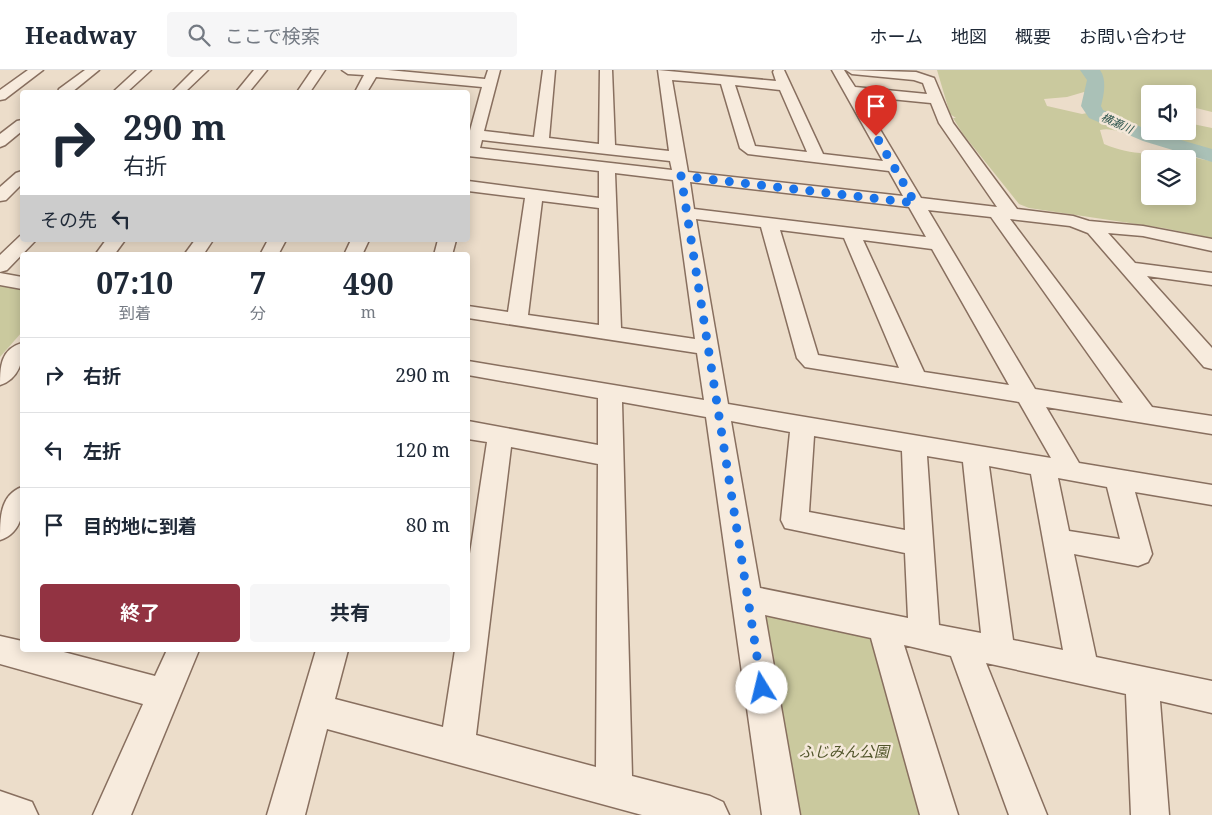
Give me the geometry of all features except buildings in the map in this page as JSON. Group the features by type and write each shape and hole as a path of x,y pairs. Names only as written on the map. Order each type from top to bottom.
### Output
{"street":[{"path":"0,96 37,70"},
{"path":"67,90 93,70"},
{"path":"122,90 146,70"},
{"path":"180,90 202,70"},
{"path":"244,90 261,70"},
{"path":"304,90 319,70"},
{"path":"348,70 431,74 490,84"},
{"path":"494,70 470,151 607,158 679,166 915,203 1073,221 1088,226 1143,231 1204,243 1212,257"},
{"path":"541,142 549,70"},
{"path":"606,70 610,333"},
{"path":"778,70 817,158"},
{"path":"838,70 1071,471"},
{"path":"852,70 930,76 935,99 943,118 954,136 1003,213 1144,414"},
{"path":"362,90 373,71"},
{"path":"782,815 665,73 785,86"},
{"path":"424,90 431,74"},
{"path":"727,81 748,148 753,151 894,166"},
{"path":"850,91 935,99"},
{"path":"0,96 20,100"},
{"path":"0,142 20,126"},
{"path":"476,135 541,142 607,158"},
{"path":"0,179 20,180"},
{"path":"0,196 20,181"},
{"path":"470,186 608,204"},
{"path":"517,319 534,194"},
{"path":"687,213 939,244"},
{"path":"769,223 809,360 817,363 1212,425"},
{"path":"1088,226 1096,231 1212,362"},
{"path":"851,233 915,378"},
{"path":"0,266 25,242"},
{"path":"106,252 114,242"},
{"path":"1129,268 1212,279"},
{"path":"0,279 20,283"},
{"path":"470,312 708,348"},
{"path":"0,377 20,352"},
{"path":"470,368 1212,496"},
{"path":"610,393 614,789"},
{"path":"802,425 795,520 919,544"},
{"path":"470,430 611,457"},
{"path":"457,748 500,436"},
{"path":"914,444 924,636"},
{"path":"975,455 999,652"},
{"path":"1042,466 1082,669"},
{"path":"1057,540 1138,554 1118,479"},
{"path":"0,529 20,500"},
{"path":"747,598 1212,697"},
{"path":"883,627 939,815"},
{"path":"962,644 1028,815"},
{"path":"0,650 33,654 164,694"},
{"path":"112,815 182,652"},
{"path":"286,815 331,652"},
{"path":"1142,682 1150,815"},
{"path":"316,710 710,815"},
{"path":"0,809 19,815"}],"green space":[{"path":"937,70 1212,70 1212,112 1196,108 1196,85 1141,85 1141,130 1105,115 1100,108 1101,97 1084,92 1067,97 1044,99 1047,106 1082,114 1093,112 1102,115 1116,126 1141,131 1141,135 1108,129 1100,130 1104,144 1125,151 1141,152 1141,205 1196,205 1196,158 1212,161 1212,238 1163,228 1029,208 1019,204 963,134 953,118 956,118 950,114"},
{"path":"1196,125 1212,128 1212,159 1196,154 1196,150 1183,150 1158,141 1196,140"},
{"path":"0,284 20,288 20,334 0,357"},
{"name":"ふじみん公園","path":"762,612 870,637 876,643 926,815 790,815"}],"waterway":[{"name":"横瀬川","path":"1089,70 1094,74 1096,80 1091,106 1096,114 1150,137 1212,156"}],"route":[{"path":"762,688 681,176 915,203 876,136"}]}
